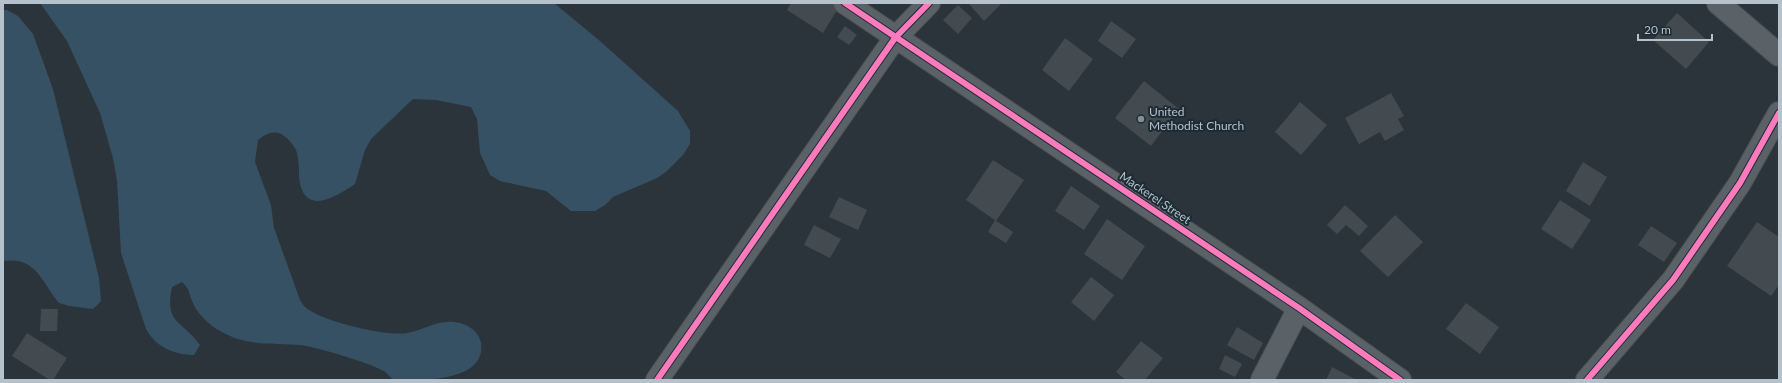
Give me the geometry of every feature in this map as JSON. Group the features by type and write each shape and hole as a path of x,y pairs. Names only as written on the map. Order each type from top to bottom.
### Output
{"street":[{"name":"Mackerel Street","path":"845,3 1299,308 1400,380"},
{"path":"657,380 895,38 929,3"},
{"path":"1718,3 1779,55"},
{"path":"1587,380 1674,280 1740,183 1779,113"},
{"path":"1262,380 1299,308"}],"water":[{"path":"40,3 554,3 600,41 678,111 690,131 690,144 683,155 667,171 657,178 613,197 605,205 595,211 571,211 546,191 500,181 490,175 480,153 477,119 471,107 436,100 413,99 371,139 365,150 355,184 324,200 316,201 310,199 304,194 300,184 296,150 286,137 277,133 267,134 258,140 255,162 271,205 274,228 299,298 305,307 324,318 354,327 385,333 397,334 414,332 445,322 460,323 471,328 480,339 480,356 473,366 462,372 449,376 434,379 393,380 385,372 377,368 308,346 264,343 236,339 212,326 203,318 182,282 172,287 170,299 171,309 177,321 194,337 200,345 194,355 173,352 155,341 146,329 121,253 117,181 113,158 100,113 67,41"},
{"path":"3,10 7,10 18,16 33,34 53,89 99,278 101,301 93,309 69,306 59,303 43,280 31,267 24,263 3,261"}],"building":[{"path":"791,3 832,3 839,7 823,33 787,10"},
{"path":"968,3 1002,3 984,21"},
{"path":"958,5 972,18 958,34 943,20"},
{"path":"1677,13 1709,42 1686,69 1653,40"},
{"path":"1111,21 1136,39 1122,58 1098,41"},
{"path":"845,26 857,35 849,45 837,37"},
{"path":"1065,38 1093,59 1069,91 1042,70"},
{"path":"1144,81 1179,109 1151,146 1115,118"},
{"path":"1391,93 1404,116 1398,119 1404,130 1385,141 1380,132 1359,144 1345,118"},
{"path":"1300,102 1327,125 1301,155 1275,132"},
{"path":"993,160 1024,180 996,221 966,200"},
{"path":"1583,162 1607,177 1590,206 1566,191"},
{"path":"1071,186 1100,206 1084,230 1055,211"},
{"path":"839,197 867,210 858,230 829,217"},
{"path":"1560,200 1591,220 1572,249 1541,229"},
{"path":"1345,205 1368,226 1359,236 1346,225 1337,234 1327,225"},
{"path":"1395,215 1423,242 1388,277 1360,251"},
{"path":"1107,219 1145,246 1122,280 1084,254"},
{"path":"995,220 1013,232 1006,243 988,232"},
{"path":"1757,222 1779,237 1779,285 1771,296 1727,266"},
{"path":"814,225 841,239 830,258 804,245"},
{"path":"1651,226 1677,243 1664,262 1638,245"},
{"path":"1091,277 1114,295 1094,321 1071,302"},
{"path":"1466,303 1499,327 1480,354 1446,329"},
{"path":"41,309 58,309 57,331 40,331"},
{"path":"1237,327 1263,343 1254,360 1227,345"},
{"path":"27,333 67,358 53,380 50,380 12,356"},
{"path":"1141,341 1163,358 1145,380 1126,380 1116,372"},
{"path":"1225,355 1242,364 1235,377 1219,369"},
{"path":"1332,367 1357,380 1326,380"}],"cycle path":[{"path":"845,3 1299,308 1400,380"},
{"path":"657,380 895,38 929,3"},
{"path":"1587,380 1673,280 1740,183 1779,113"}],"place":[{"name":"United Methodist Church","path":"1141,119"}]}
